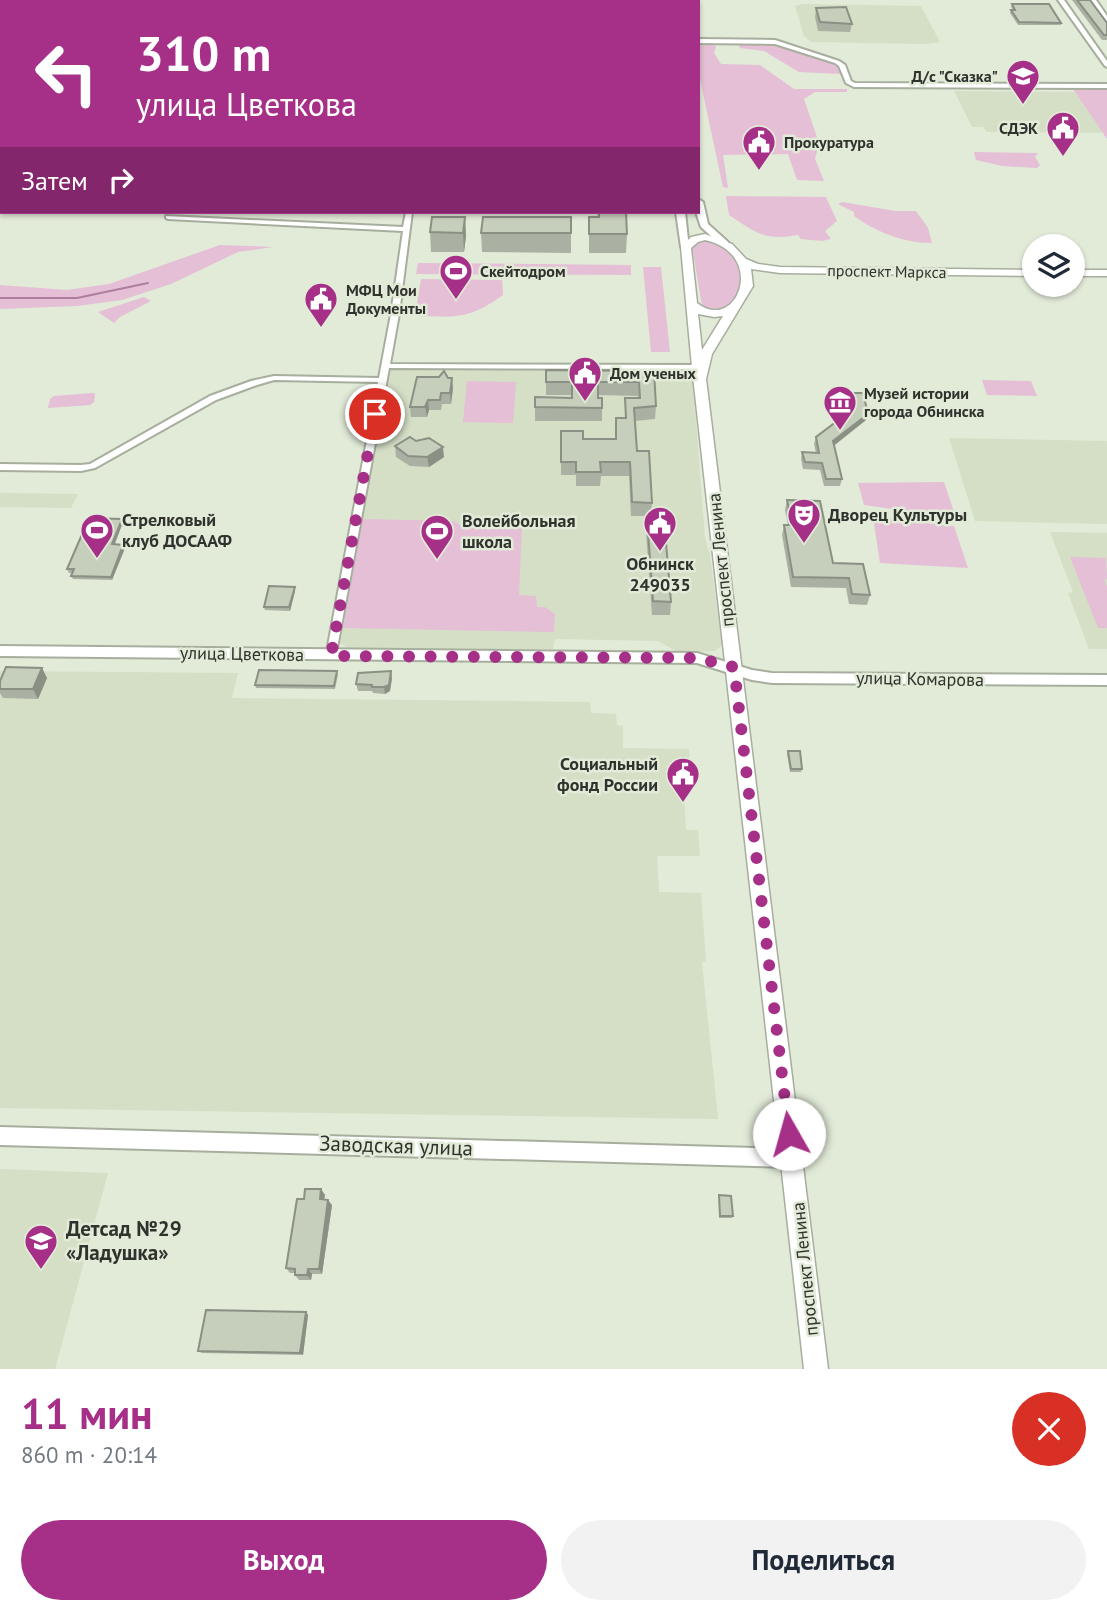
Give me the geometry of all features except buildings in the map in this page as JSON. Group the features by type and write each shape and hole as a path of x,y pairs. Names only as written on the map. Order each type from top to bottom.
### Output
{"main road":[{"path":"703,238 725,244 749,272 747,286 736,307 716,314 699,311 693,305 686,247 693,240 703,238"},
{"name":"проспект Маркса","path":"741,261 780,274 1022,279"},
{"name":"проспект Маркса","path":"747,286 780,274 1022,272"},
{"path":"1085,273 1107,273"},
{"path":"1085,279 1107,279"},
{"name":"проспект Ленина","path":"693,305 816,1369"},
{"name":"проспект Ленина","path":"699,372 706,354 736,307"}],"street":[{"path":"1061,0 1107,65"},
{"path":"1092,0 1107,21"},
{"path":"1103,0 1107,5"},
{"path":"700,41 764,41 785,45 837,62 842,65 849,82 854,85 1107,86"},
{"path":"700,210 704,225 725,244"},
{"path":"331,656 394,314 409,214"},
{"path":"680,214 686,247"},
{"path":"168,217 406,229"},
{"path":"384,366 699,372"},
{"path":"0,467 92,466 213,398 274,379 381,380"},
{"name":"улица Цветкова","path":"0,650 331,656 697,658 734,667"},
{"name":"улица Комарова","path":"734,667 752,675 772,678 1107,680"},
{"name":"Заводская улица","path":"0,1136 792,1158"}],"shaded area":[{"path":"795,6 921,6 940,42 811,42 804,36"},
{"path":"738,42 770,43 839,64 841,74 799,72 764,51 740,48"},
{"path":"700,43 716,46 714,53 721,64 760,65 794,89 847,89 847,92 815,92 804,99 819,143 815,159 824,181 797,180 788,154 723,155 728,188 723,187 700,79"},
{"path":"1073,89 1107,90 1107,139"},
{"name":"Д/с \"Сказка\"","path":"954,91 1075,92 1103,133 987,132 983,127 972,127"},
{"path":"974,152 1038,153 1035,157 1040,165 1037,168 1002,166 976,160"},
{"path":"726,196 826,197 837,221 825,231 831,239 822,241 801,239 798,235 769,236 754,231 729,215"},
{"path":"842,202 895,211 916,211 928,228 932,243 901,239 881,232 838,204"},
{"path":"702,240 723,247 746,272 738,295 726,306 710,309 702,306 692,246"},
{"path":"220,245 273,247 238,252 171,284 122,300 77,306 0,309 0,285 67,290 109,284"},
{"path":"418,263 631,265 631,275 416,274"},
{"path":"643,267 661,267 670,352 651,352"},
{"name":"Скейтодром","path":"421,279 502,280 503,295 471,313 441,317 415,316"},
{"path":"144,297 151,301 114,323 98,312"},
{"path":"395,367 692,370 705,538 710,555 722,645 715,651 678,652 658,641 555,639 553,649 350,649 340,643 389,372"},
{"path":"982,380 1031,381 1037,396 987,395"},
{"path":"467,381 516,382 513,423 463,422"},
{"path":"93,393 94,402 90,405 48,408 50,399 54,396"},
{"path":"949,438 1107,441 1107,524 975,521"},
{"path":"944,482 956,518 864,505 858,483"},
{"path":"0,493 78,494 71,508 0,507"},
{"path":"873,517 954,526 968,568 880,563"},
{"name":"Волейбольная школа","path":"362,519 454,521 460,525 522,525 519,595 536,596 537,607 545,607 555,614 554,632 343,628"},
{"path":"1050,532 1107,533 1107,649 1089,649 1068,593 1073,592"},
{"path":"1070,557 1106,558 1107,579 1104,579 1107,587 1107,628 1098,628"},
{"path":"0,671 238,673 232,698 590,702 591,713 616,714 617,725 623,726 623,748 689,749 691,776 683,776 686,830 698,830 700,856 657,856 659,892 701,893 706,961 702,962 718,1119 0,1108"},
{"name":"Детсад №29 «Ладушка»","path":"0,1169 108,1173 55,1369 0,1369"}],"waterway":[{"path":"0,298 77,298 148,283"}],"place":[{"name":"Д/с \"Сказка\"","path":"1023,106"},
{"name":"СДЭК","path":"1063,158"},
{"name":"Прокуратура","path":"759,172"},
{"name":"Скейтодром","path":"456,301"},
{"name":"МФЦ Мои Документы","path":"321,329"},
{"name":"Дом ученых","path":"585,403"},
{"name":"Музей истории города Обнинска","path":"840,432"},
{"name":"Дворец Культуры","path":"804,545"},
{"name":"Обнинск 249035","path":"660,553"},
{"name":"Стрелковый клуб ДОСААФ","path":"97,560"},
{"name":"Волейбольная школа","path":"437,561"},
{"name":"Социальный фонд России","path":"683,804"},
{"name":"Детсад №29 «Ладушка»","path":"41,1271"}],"route":[{"path":"375,414 331,656 697,658 734,667 789,1134"}]}
